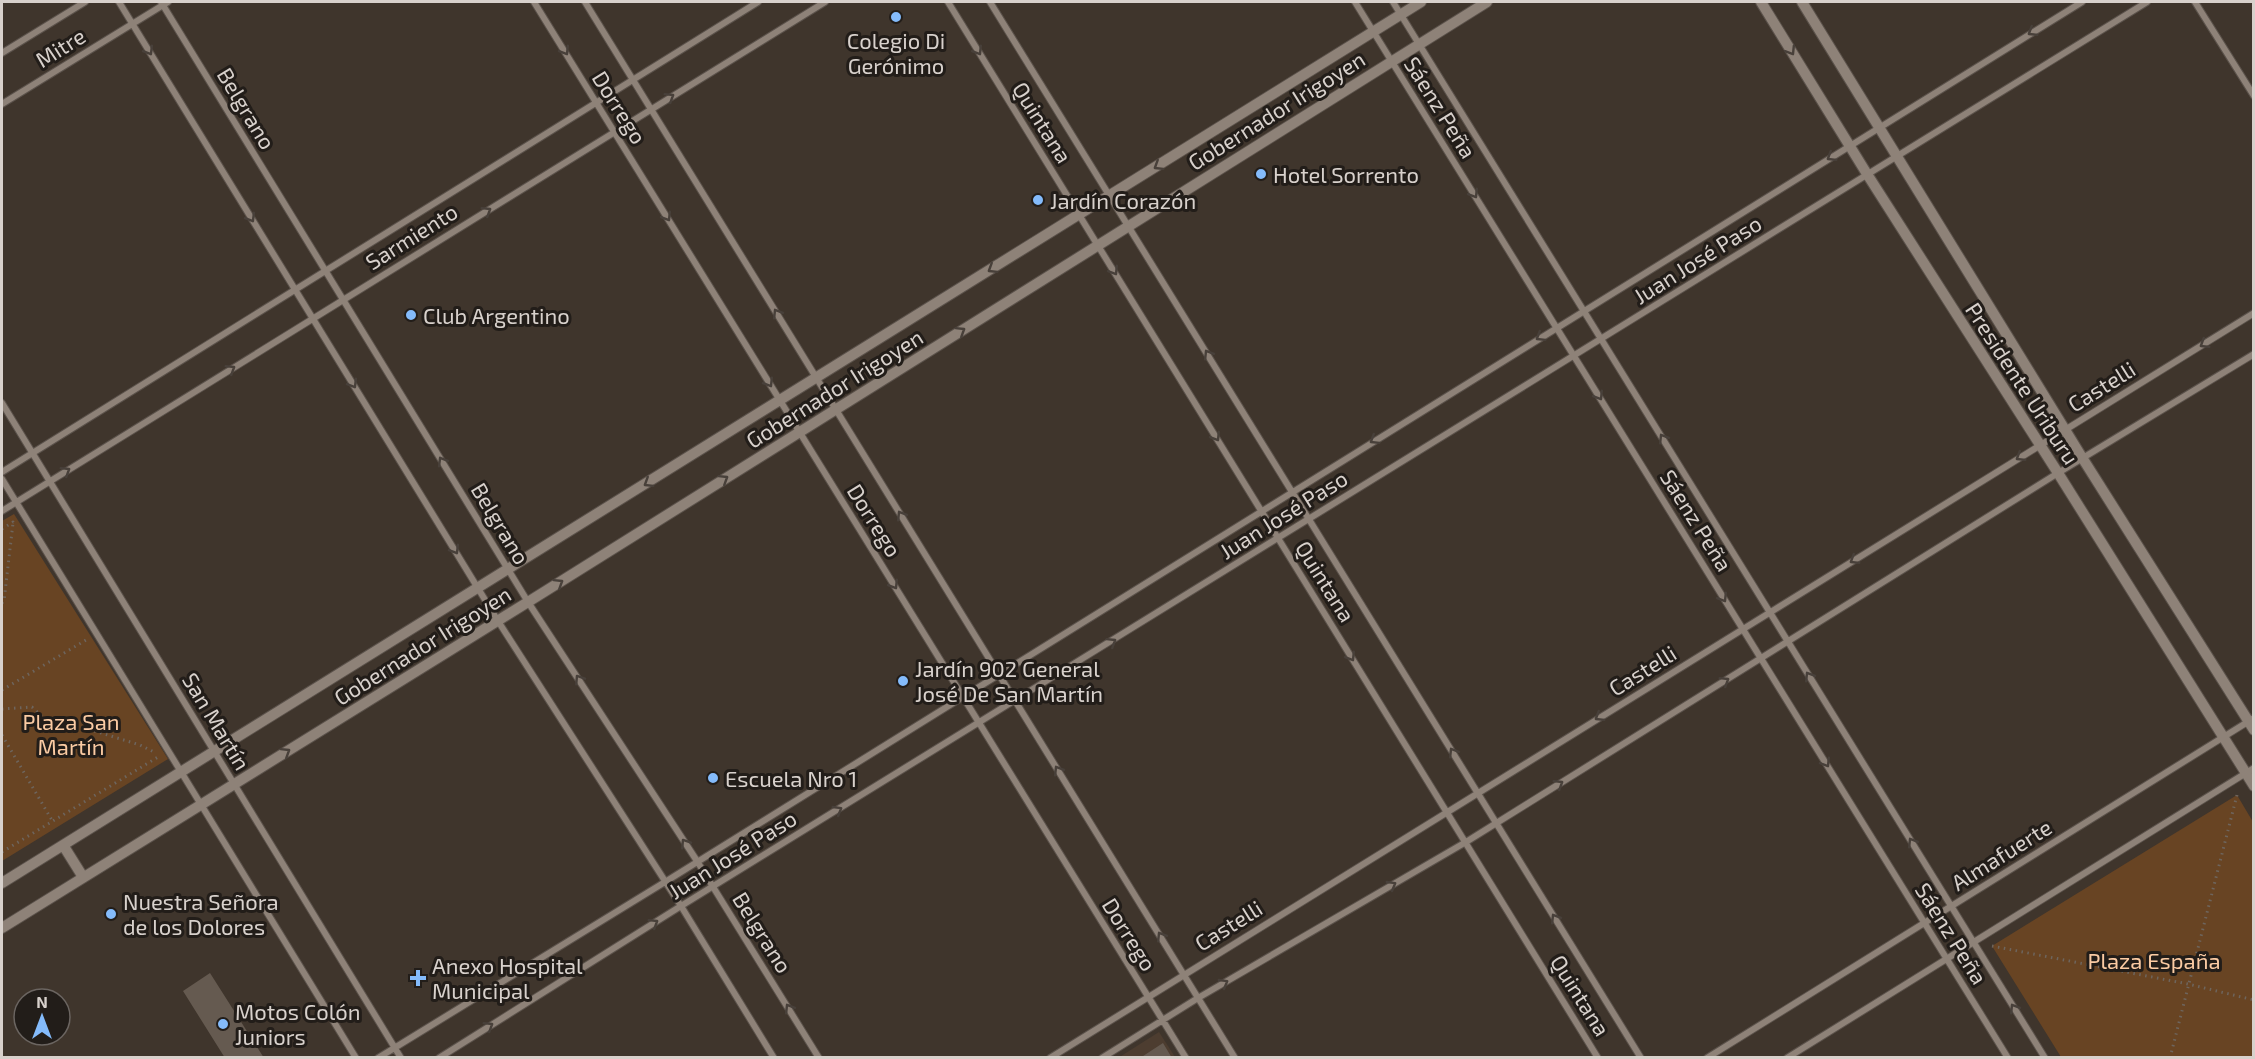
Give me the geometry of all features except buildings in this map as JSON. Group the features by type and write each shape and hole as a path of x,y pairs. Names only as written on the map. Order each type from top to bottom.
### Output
{"street":[{"name":"Mitre","path":"2,53 85,2"},
{"path":"119,2 498,621 666,882 774,1058"},
{"name":"Dorrego","path":"534,2 1186,1058"},
{"name":"Dorrego","path":"585,2 1235,1058"},
{"name":"Sarmiento","path":"2,472 758,2"},
{"name":"Sarmiento","path":"2,511 825,2"},
{"name":"Quintana","path":"948,2 1598,1058"},
{"name":"Quintana","path":"990,2 1641,1058"},
{"name":"Sáenz Peña","path":"1355,2 2008,1058"},
{"name":"Sáenz Peña","path":"1393,2 2045,1058"},
{"name":"Gobernador Irigoyen","path":"2,883 1421,2"},
{"name":"Gobernador Irigoyen","path":"2,928 498,621 1487,2"},
{"name":"Presidente Uriburu","path":"1761,2 1849,146 2058,473 2222,738 2250,770 2253,786"},
{"name":"Presidente Uriburu","path":"1802,2 2083,459 2252,723"},
{"name":"Juan José Paso","path":"378,1058 666,882 1261,510 2082,2"},
{"name":"Juan José Paso","path":"439,1058 713,886 1279,539 2146,2"},
{"path":"2195,2 2253,96"},
{"name":"Mitre","path":"2,104 164,3"},
{"name":"Belgrano","path":"164,3 508,570 713,886 819,1058"},
{"name":"Castelli","path":"1050,1058 2253,313"},
{"name":"Castelli","path":"1102,1058 1198,998 1466,842 2253,354"},
{"name":"San Martín","path":"2,403 401,1058"},
{"path":"2,479 356,1058"},
{"name":"Almafuerte","path":"1707,1058 2222,738 2252,723"},
{"path":"1787,1058 2250,770"},
{"path":"63,845 83,877"}],"path":[{"path":"2,529 13,522"},
{"path":"13,522 19,531"},
{"path":"2,603 13,522"},
{"path":"2,690 86,640 80,631"},
{"path":"2,709 32,707 56,730 88,729 140,745 160,755"},
{"path":"2,735 53,822"},
{"path":"154,745 160,755"},
{"path":"2,852 160,755"},
{"path":"2170,1058 2237,795"},
{"path":"1992,946 2188,984 2253,1000"}],"shaded area":[{"path":"1159,1032 1175,1057 1118,1058"}],"green space":[{"name":"Plaza San Martín","path":"14,514 168,759 2,861 2,521"},
{"name":"Plaza España","path":"2237,795 2253,822 2253,1057 2061,1057 1992,946"}],"place":[{"name":"Colegio Di Gerónimo","path":"896,17"},
{"name":"Hotel Sorrento","path":"1261,174"},
{"name":"Jardín Corazón","path":"1038,200"},
{"name":"Club Argentino","path":"411,315"},
{"name":"Jardín 902 General José De San Martín","path":"903,681"},
{"name":"Escuela Nro 1","path":"713,778"},
{"name":"Nuestra Señora de los Dolores","path":"111,914"},
{"name":"Anexo Hospital Municipal","path":"418,978"},
{"name":"Motos Colón Juniors","path":"223,1024"}]}
